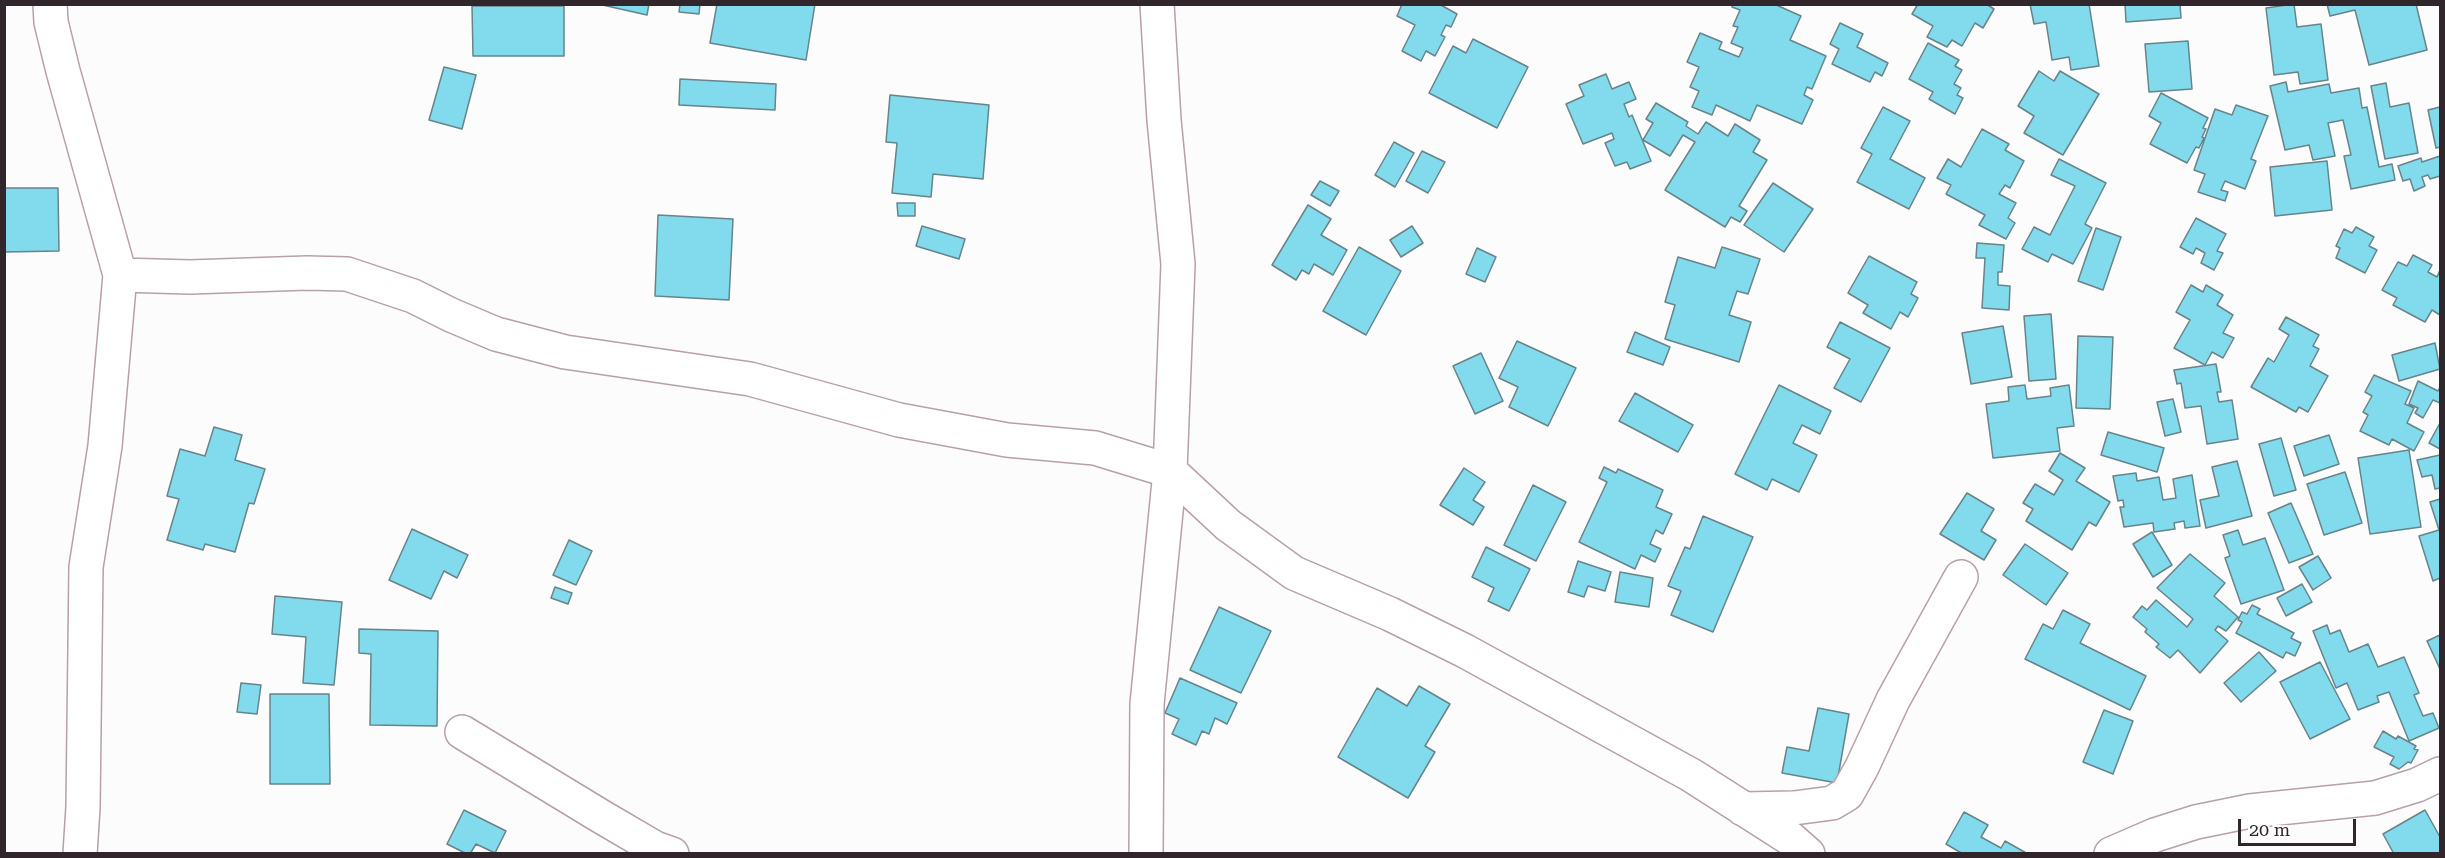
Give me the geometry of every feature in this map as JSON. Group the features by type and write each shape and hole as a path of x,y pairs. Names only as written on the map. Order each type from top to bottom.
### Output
{"street":[{"path":"50,4 51,22 63,71 120,274 105,446 86,567 83,807 80,854"},
{"path":"1146,854 1146,704 1170,471 1178,264 1164,120 1157,4"},
{"path":"120,274 190,277 347,274 413,296 496,334 565,352 750,379 899,420 1007,440 1095,448 1170,471 1228,525 1294,573 1390,614 1465,651 1691,775 1791,840 1808,854"},
{"path":"1743,809 1794,808 1832,803 1846,794 1862,767 1893,700 1961,577"},
{"path":"462,732 655,848 672,854"},
{"path":"2111,854 2155,835 2196,822 2250,810 2375,798 2417,785 2440,774"}],"building":[{"path":"598,4 649,4 647,15"},
{"path":"680,4 700,4 699,14 679,12"},
{"path":"717,4 815,4 806,60 710,43"},
{"path":"1402,4 1439,4 1457,14 1451,27 1446,25 1441,35 1445,37 1435,56 1426,51 1421,61 1402,51 1415,25 1397,16"},
{"path":"1733,4 1774,4 1801,16 1790,40 1826,56 1812,89 1807,87 1804,95 1813,100 1802,124 1757,105 1750,121 1716,105 1712,115 1692,107 1699,91 1690,87 1699,67 1687,62 1700,33 1722,42 1719,49 1739,57 1743,48 1731,43 1738,27 1733,26 1740,10 1732,7"},
{"path":"1918,4 1986,4 1994,9 1983,28 1975,23 1962,46 1952,40 1947,47 1927,37 1933,26 1912,14"},
{"path":"2030,4 2089,4 2099,66 2071,70 2069,57 2052,60 2046,22 2034,24"},
{"path":"2125,4 2180,4 2181,18 2126,22"},
{"path":"2294,4 2297,27 2321,24 2328,80 2300,84 2298,72 2274,75 2266,8"},
{"path":"2327,4 2416,4 2427,50 2369,65 2355,10 2330,16"},
{"path":"472,6 564,6 564,56 473,56"},
{"path":"1840,23 1863,34 1857,47 1888,63 1882,76 1875,72 1870,82 1832,64 1839,49 1830,44"},
{"path":"1473,39 1528,67 1497,128 1429,93 1453,46 1466,53"},
{"path":"2188,41 2192,89 2149,92 2145,44"},
{"path":"1928,43 1959,60 1955,66 1962,70 1954,84 1961,88 1957,95 1963,98 1955,114 1929,99 1933,92 1909,79"},
{"path":"444,67 476,75 462,129 429,120"},
{"path":"2039,71 2054,81 2060,71 2099,94 2063,155 2024,133 2034,116 2018,106"},
{"path":"1606,74 1612,89 1629,82 1636,99 1624,104 1629,117 1632,115 1651,161 1630,169 1627,162 1615,166 1605,143 1614,139 1612,133 1583,144 1566,104 1584,96 1579,85"},
{"path":"680,79 776,84 775,110 679,105"},
{"path":"2286,82 2288,92 2329,84 2331,93 2359,88 2362,108 2367,107 2379,167 2392,164 2395,180 2351,189 2344,156 2351,155 2343,120 2328,123 2335,156 2313,160 2309,145 2285,150 2270,86"},
{"path":"2386,83 2390,107 2409,103 2418,153 2385,159 2371,86"},
{"path":"2161,93 2208,118 2203,128 2206,129 2202,137 2204,138 2187,163 2150,144 2161,123 2149,116"},
{"path":"890,95 989,105 983,179 933,174 931,197 892,193 897,143 886,142"},
{"path":"1656,103 1688,122 1686,126 1698,134 1706,122 1728,136 1735,124 1760,140 1753,152 1767,160 1739,206 1747,211 1740,222 1731,217 1725,227 1665,190 1695,142 1683,135 1670,156 1643,140 1653,123 1646,119"},
{"path":"2236,105 2268,116 2251,159 2256,161 2245,189 2225,181 2221,190 2228,192 2225,201 2198,192 2205,174 2194,170 2215,109 2232,115"},
{"path":"1883,107 1910,121 1890,159 1925,178 1909,209 1857,182 1872,154 1861,148"},
{"path":"2440,107 2440,147 2436,148 2428,110"},
{"path":"1982,129 2009,144 2005,150 2024,161 2010,188 2005,185 1999,194 2016,203 2008,218 2015,223 2006,239 1979,225 1985,215 1946,194 1951,185 1937,178 1948,159 1961,167"},
{"path":"1394,142 1414,153 1395,187 1375,175"},
{"path":"1422,151 1445,162 1428,193 1406,181"},
{"path":"2440,156 2440,176 2430,179 2428,175 2422,177 2425,186 2414,191 2410,179 2403,181 2398,166 2421,158 2422,162"},
{"path":"2059,159 2106,183 2085,224 2092,228 2073,264 2052,254 2048,262 2022,249 2034,227 2050,235 2075,186 2051,175"},
{"path":"2327,161 2332,210 2275,216 2270,167"},
{"path":"1320,181 1339,191 1330,206 1311,195"},
{"path":"1773,183 1813,209 1784,252 1744,225"},
{"path":"4,188 58,188 59,251 4,252"},
{"path":"897,203 915,203 915,216 898,216"},
{"path":"1308,205 1331,219 1321,235 1347,250 1333,275 1314,264 1309,274 1302,270 1296,280 1272,265"},
{"path":"658,215 733,219 729,300 655,296"},
{"path":"2196,218 2226,234 2217,251 2223,253 2214,270 2201,263 2205,253 2196,248 2193,254 2180,247"},
{"path":"922,226 965,239 959,259 916,246"},
{"path":"1412,226 1423,243 1401,257 1390,240"},
{"path":"2356,227 2374,237 2369,246 2377,250 2365,273 2336,258 2340,248 2336,246 2344,229 2352,233"},
{"path":"2096,228 2121,237 2103,290 2078,281"},
{"path":"1977,243 2004,245 2002,272 1998,272 1998,285 2010,286 2009,310 1982,308 1985,258 1976,258"},
{"path":"1359,247 1401,271 1366,335 1323,311"},
{"path":"1722,247 1760,259 1748,294 1737,291 1729,315 1751,322 1739,362 1665,339 1675,305 1665,302 1678,257 1715,268"},
{"path":"1477,248 1496,257 1485,282 1466,274"},
{"path":"2413,255 2432,265 2428,272 2437,277 2440,270 2440,315 2432,310 2425,322 2393,305 2397,298 2382,290 2398,262 2407,266"},
{"path":"1869,256 1917,282 1911,294 1918,298 1908,317 1900,312 1891,329 1863,313 1868,305 1848,293"},
{"path":"2191,285 2203,292 2206,285 2223,295 2217,305 2233,315 2223,333 2234,338 2223,358 2212,352 2205,365 2174,348 2190,320 2176,312"},
{"path":"2051,314 2056,379 2029,381 2024,316"},
{"path":"2286,317 2319,335 2313,346 2319,349 2310,366 2328,376 2308,412 2299,407 2296,412 2251,387 2268,358 2274,362 2289,335 2279,329"},
{"path":"1840,322 1890,348 1861,402 1834,388 1850,359 1827,347"},
{"path":"2003,326 2012,377 1971,384 1962,333"},
{"path":"1635,332 1670,347 1663,365 1627,352"},
{"path":"2078,336 2113,337 2110,409 2076,408"},
{"path":"1517,341 1576,368 1548,426 1509,407 1518,387 1499,378"},
{"path":"2435,343 2440,369 2399,381 2392,355"},
{"path":"1481,353 1503,401 1475,414 1453,366"},
{"path":"2216,364 2221,392 2217,392 2219,402 2232,400 2238,439 2207,444 2201,406 2185,408 2181,383 2177,384 2174,370"},
{"path":"2374,375 2411,391 2405,404 2414,408 2407,423 2424,432 2414,451 2392,439 2389,445 2360,431 2368,415 2363,412 2372,396 2365,392"},
{"path":"2418,381 2438,391 2440,387 2440,403 2433,400 2423,418 2415,413 2418,408 2409,404"},
{"path":"1779,385 1831,411 1820,434 1802,425 1793,443 1817,455 1799,492 1772,479 1767,490 1735,474"},
{"path":"2025,385 2027,399 2051,396 2050,388 2069,385 2074,426 2057,428 2060,451 1993,458 1986,404 2009,401 2008,387"},
{"path":"1635,393 1693,425 1678,452 1619,421"},
{"path":"2173,399 2181,432 2165,436 2157,402"},
{"path":"2440,423 2440,449 2429,443"},
{"path":"214,427 242,435 235,460 265,469 254,504 249,503 235,552 205,544 203,550 167,540 179,499 167,496 180,449 205,456"},
{"path":"2108,432 2164,448 2157,472 2101,455"},
{"path":"2329,435 2339,464 2304,476 2294,446"},
{"path":"2281,438 2296,490 2274,496 2259,444"},
{"path":"2409,450 2421,527 2370,534 2358,458"},
{"path":"2060,453 2085,468 2076,481 2110,502 2096,526 2089,522 2072,550 2026,521 2033,509 2023,503 2035,484 2054,495 2063,480 2049,471"},
{"path":"2440,455 2440,488 2435,489 2432,475 2422,477 2417,460"},
{"path":"2237,461 2252,516 2206,528 2200,500 2219,496 2212,467"},
{"path":"1604,467 1616,473 1618,469 1663,490 1656,507 1672,514 1663,534 1656,530 1650,544 1661,549 1655,562 1641,555 1635,569 1579,542 1607,482 1599,478"},
{"path":"1464,468 1485,482 1473,500 1484,507 1473,525 1440,505"},
{"path":"2345,472 2362,523 2324,535 2307,484"},
{"path":"2136,473 2137,481 2159,477 2163,500 2176,498 2173,479 2192,475 2200,526 2185,528 2184,521 2174,523 2175,529 2154,532 2153,523 2124,527 2120,507 2124,507 2123,500 2118,501 2113,476"},
{"path":"1533,485 1566,502 1536,561 1504,545"},
{"path":"1967,493 1994,509 1981,531 1996,540 1984,560 1940,534"},
{"path":"2440,499 2440,578 2433,581 2419,536 2439,530 2430,502"},
{"path":"2291,503 2313,554 2289,563 2268,513"},
{"path":"1703,516 1753,537 1713,632 1671,615 1681,591 1668,586 1685,547 1690,549"},
{"path":"412,529 468,555 457,578 444,571 431,599 389,580"},
{"path":"2238,530 2243,545 2265,538 2284,590 2241,604 2225,558 2230,556 2223,535"},
{"path":"2152,532 2172,565 2153,577 2133,544"},
{"path":"569,540 592,551 576,585 553,575"},
{"path":"2025,544 2068,573 2046,605 2003,575"},
{"path":"1486,547 1530,569 1509,611 1488,601 1494,588 1472,577"},
{"path":"2190,554 2225,583 2214,596 2238,617 2226,631 2218,626 2215,630 2228,641 2200,673 2178,650 2170,658 2156,647 2159,644 2133,617 2142,606 2147,610 2156,600 2187,627 2193,619 2157,588"},
{"path":"2318,556 2331,578 2313,590 2299,567"},
{"path":"1578,561 1611,572 1605,591 1588,586 1584,597 1568,592"},
{"path":"1620,572 1653,578 1649,607 1615,602"},
{"path":"2302,584 2312,602 2286,616 2277,598"},
{"path":"555,587 572,593 568,604 551,598"},
{"path":"275,596 342,602 334,685 303,683 306,637 272,634"},
{"path":"2252,605 2260,609 2257,614 2294,633 2291,638 2301,643 2295,656 2286,652 2283,658 2236,633 2242,622 2238,620 2242,612 2247,614"},
{"path":"1219,607 1271,631 1241,693 1190,670"},
{"path":"2063,610 2090,624 2080,643 2146,676 2130,710 2025,659 2043,624 2053,629"},
{"path":"2327,625 2330,634 2340,630 2349,652 2368,644 2378,667 2404,657 2419,693 2414,695 2423,716 2433,713 2439,728 2409,741 2389,692 2377,696 2379,702 2358,710 2347,683 2336,688 2313,631"},
{"path":"359,629 438,631 437,726 370,725 371,654 359,653"},
{"path":"2440,635 2440,669 2427,641"},
{"path":"2259,652 2276,671 2241,702 2224,683"},
{"path":"2320,662 2350,719 2310,739 2280,682"},
{"path":"1180,678 1237,703 1227,724 1215,718 1209,734 1202,731 1196,745 1172,734 1179,719 1165,713"},
{"path":"241,683 261,685 257,714 237,712"},
{"path":"1419,686 1450,704 1425,746 1435,752 1408,798 1338,757 1377,688 1407,706"},
{"path":"270,694 329,694 330,784 270,784"},
{"path":"1818,708 1849,714 1837,783 1782,773 1787,747 1809,751"},
{"path":"2104,710 2133,721 2113,774 2083,762"},
{"path":"2383,731 2396,739 2398,736 2416,746 2414,749 2418,750 2411,763 2408,762 2399,769 2390,764 2394,757 2374,747"},
{"path":"464,810 506,831 495,853 476,844 470,854 467,854 447,844"},
{"path":"2425,810 2440,837 2440,854 2394,854 2383,834"},
{"path":"1964,812 1988,825 1981,837 2001,848 2005,841 2028,854 1963,854 1946,844"}]}
